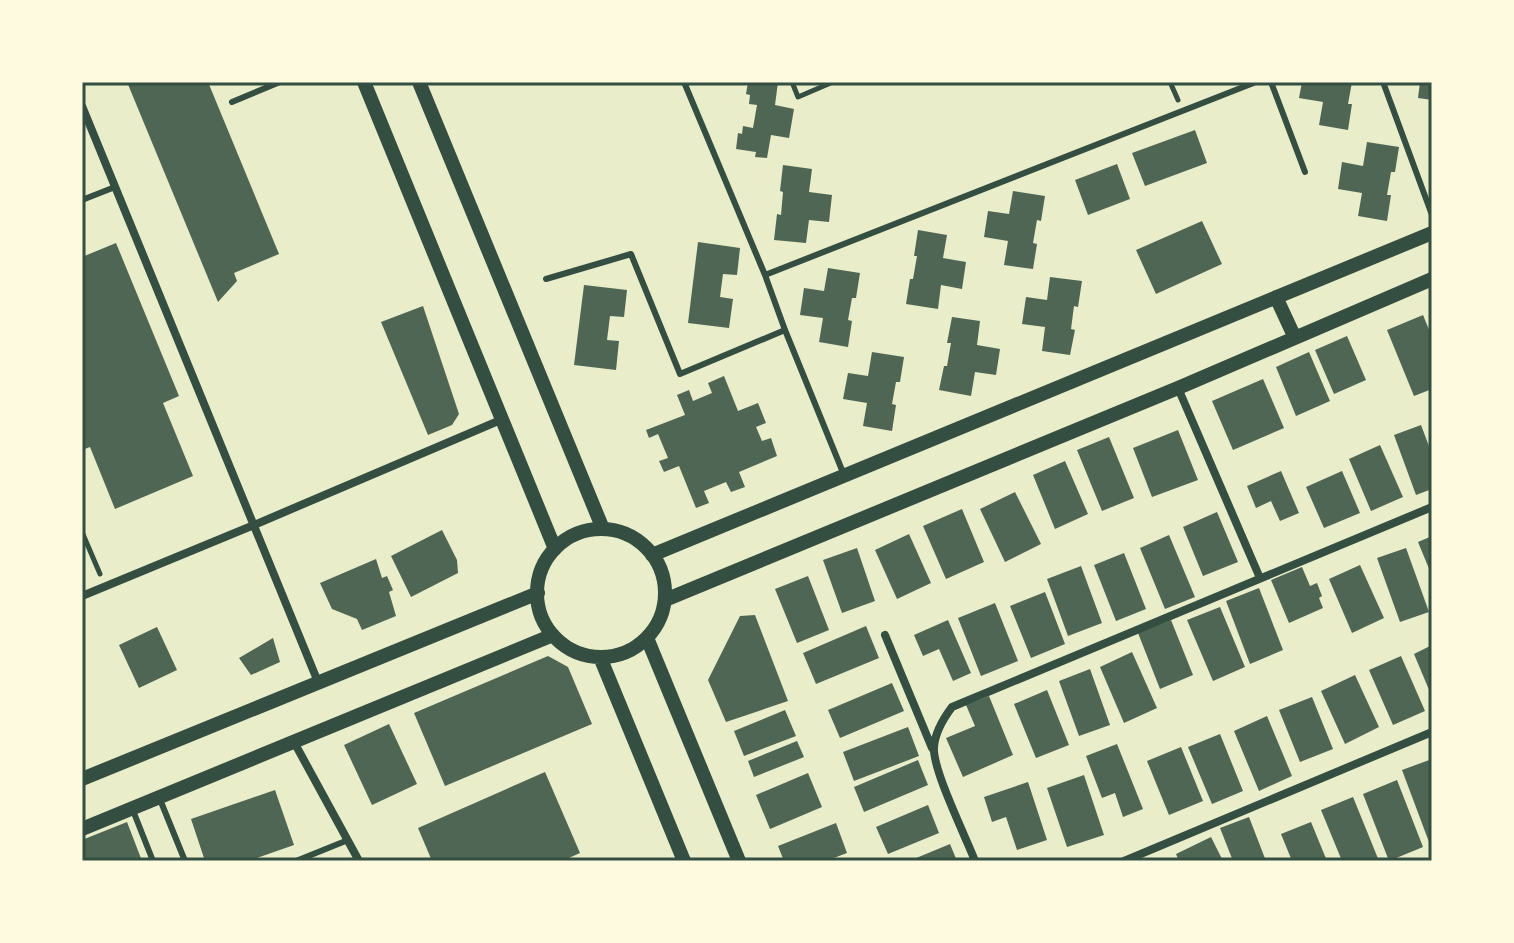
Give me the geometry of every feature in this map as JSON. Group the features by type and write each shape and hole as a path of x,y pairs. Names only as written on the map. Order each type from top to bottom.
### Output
{"street":[{"path":"364,82 555,549"},
{"path":"419,82 603,529"},
{"path":"82,106 318,682"},
{"path":"652,555 1428,234"},
{"path":"665,600 1178,388 1432,279"},
{"path":"1276,297 1295,338"},
{"path":"1178,388 1260,578"},
{"path":"82,596 503,419"},
{"path":"933,751 943,719 952,707 962,701 1432,507"},
{"path":"603,529 631,536 643,544 660,569 665,600 656,627 647,638 626,653 600,657 567,647 553,635 545,623 538,593 540,577 555,549 577,534 603,529"},
{"path":"82,779 538,593"},
{"path":"82,829 553,635"},
{"path":"885,635 975,861"},
{"path":"647,638 739,861"},
{"path":"600,657 684,861"},
{"path":"1124,861 1432,732"},
{"path":"294,742 359,861"}],"lane":[{"path":"232,102 280,82"},
{"path":"684,82 765,275 844,476"},
{"path":"765,275 1256,82"},
{"path":"1271,82 1305,172"},
{"path":"1383,82 1432,215"},
{"path":"82,200 115,187"},
{"path":"546,279 631,254 680,374 785,330"},
{"path":"159,797 185,861"},
{"path":"132,808 153,861"},
{"path":"296,861 348,840"}],"path":[{"path":"792,82 798,97 833,82"},
{"path":"82,532 105,586"}],"building":[{"path":"127,82 208,82 279,254 234,273 237,281 218,302"},
{"path":"748,82 778,82 775,105 794,109 789,138 771,135 767,158 755,157 756,152 736,149 738,133 742,134 743,126 753,128 757,105 749,104 750,95 746,94"},
{"path":"1302,82 1352,82 1348,130 1319,125 1323,102 1299,98"},
{"path":"1420,82 1432,82 1432,100 1418,98"},
{"path":"1195,130 1207,163 1145,186 1132,153"},
{"path":"1367,142 1399,147 1387,195 1391,195 1387,221 1358,216 1362,193 1338,189 1342,162 1363,166"},
{"path":"1117,164 1130,199 1088,215 1075,180"},
{"path":"783,165 812,169 809,192 832,195 829,222 809,220 806,243 774,240 777,214 781,215"},
{"path":"1013,191 1045,196 1033,243 1037,244 1033,269 1004,265 1008,241 984,237 988,211 1009,214"},
{"path":"1202,221 1222,264 1156,294 1136,250"},
{"path":"918,230 947,235 943,258 966,262 962,289 941,285 938,309 906,304 917,256 914,256"},
{"path":"698,242 740,248 737,275 723,274 720,297 733,299 729,328 688,323"},
{"path":"116,243 179,396 163,403 193,476 115,509 90,447 82,450 82,257"},
{"path":"828,268 860,273 848,320 852,321 848,347 819,342 823,318 800,315 804,288 824,291"},
{"path":"1050,277 1082,281 1078,307 1074,306 1071,329 1075,330 1070,355 1042,351 1045,327 1022,324 1026,297 1047,300"},
{"path":"584,285 627,290 624,317 610,316 607,340 619,341 616,370 574,365"},
{"path":"423,306 459,414 452,425 428,435 381,322"},
{"path":"1423,315 1432,337 1432,389 1414,396 1387,330"},
{"path":"952,317 980,321 977,345 1000,349 996,375 975,372 971,396 939,390 944,366 947,366"},
{"path":"1347,336 1366,380 1334,394 1315,350"},
{"path":"872,352 904,357 892,404 896,405 892,431 863,426 867,403 843,399 848,373 868,376"},
{"path":"1309,352 1330,401 1296,416 1276,367"},
{"path":"724,376 738,411 758,403 766,423 756,427 762,441 771,438 777,456 739,472 745,487 731,492 726,482 704,491 709,503 696,508 679,466 664,472 659,461 668,458 658,434 649,438 646,430 685,415 677,395 689,390 693,401 712,393 708,383"},
{"path":"1263,379 1284,428 1233,450 1212,401"},
{"path":"1421,425 1432,454 1432,489 1416,495 1394,435"},
{"path":"1178,430 1198,480 1152,497 1133,448"},
{"path":"1109,437 1134,498 1102,511 1077,450"},
{"path":"1380,445 1403,497 1371,511 1349,459"},
{"path":"1065,461 1088,514 1055,529 1033,475"},
{"path":"1281,471 1299,513 1280,521 1271,501 1256,508 1247,486"},
{"path":"1342,471 1360,513 1324,528 1306,487"},
{"path":"1015,492 1041,544 1005,562 980,509"},
{"path":"962,509 984,562 946,579 923,526"},
{"path":"1217,512 1238,562 1203,576 1183,527"},
{"path":"442,530 457,560 458,573 411,597 391,556"},
{"path":"909,534 931,583 897,599 875,550"},
{"path":"1169,535 1195,597 1165,609 1140,548"},
{"path":"1432,536 1432,576 1418,542"},
{"path":"857,548 875,601 842,613 823,560"},
{"path":"1406,548 1429,612 1400,622 1377,558"},
{"path":"1124,553 1146,609 1116,621 1094,565"},
{"path":"376,559 382,578 387,576 393,590 389,592 396,616 362,630 357,619 332,609 320,583"},
{"path":"1360,565 1384,618 1352,633 1329,579"},
{"path":"1081,566 1102,623 1068,636 1047,579"},
{"path":"1302,567 1310,586 1317,583 1323,608 1289,623 1271,580"},
{"path":"808,576 829,630 797,643 775,589"},
{"path":"1259,588 1283,650 1250,664 1226,601"},
{"path":"1045,592 1065,644 1031,658 1010,606"},
{"path":"995,603 1018,661 981,676 958,618"},
{"path":"1220,607 1245,667 1213,681 1187,620"},
{"path":"755,615 788,701 726,722 708,680 740,616"},
{"path":"948,620 971,673 953,681 939,649 923,656 914,635"},
{"path":"1171,620 1193,675 1160,689 1138,633"},
{"path":"866,626 879,658 816,684 803,653"},
{"path":"157,627 177,670 139,688 119,645"},
{"path":"273,638 280,662 251,675 239,658"},
{"path":"1432,645 1432,697 1414,654"},
{"path":"1132,652 1157,708 1124,723 1100,667"},
{"path":"548,656 568,667 592,724 445,786 414,713"},
{"path":"1401,656 1425,711 1393,725 1369,670"},
{"path":"1090,669 1110,725 1079,736 1059,681"},
{"path":"1355,675 1379,727 1345,744 1321,691"},
{"path":"892,683 904,711 840,738 828,710"},
{"path":"1047,690 1069,745 1036,758 1014,704"},
{"path":"989,696 1013,755 963,777 946,738 975,726 966,705"},
{"path":"1312,697 1333,749 1300,762 1279,710"},
{"path":"785,710 796,736 744,756 734,731"},
{"path":"1267,716 1292,776 1259,791 1234,731"},
{"path":"389,724 417,784 372,805 344,745"},
{"path":"908,727 919,756 854,781 843,752"},
{"path":"1220,734 1243,791 1212,804 1188,747"},
{"path":"797,741 804,757 754,777 748,761"},
{"path":"1117,744 1143,809 1123,817 1115,793 1102,798 1086,756"},
{"path":"1181,747 1203,801 1169,815 1147,761"},
{"path":"1432,759 1432,840 1429,842 1402,770"},
{"path":"918,760 928,785 864,812 854,787"},
{"path":"545,772 580,853 562,861 432,861 418,828"},
{"path":"808,773 822,807 770,829 756,795"},
{"path":"1084,775 1104,835 1067,847 1047,788"},
{"path":"1397,780 1423,847 1389,861 1363,794"},
{"path":"1028,782 1047,840 1017,850 1006,817 992,822 984,797"},
{"path":"275,790 294,845 248,861 205,861 191,819"},
{"path":"1353,797 1379,861 1342,861 1321,810"},
{"path":"928,805 939,833 888,854 876,827"},
{"path":"1249,817 1266,861 1233,861 1220,828"},
{"path":"127,822 142,861 82,861 82,840"},
{"path":"1311,822 1327,861 1292,861 1281,834"},
{"path":"836,823 847,853 826,861 784,861 778,846"},
{"path":"1211,837 1223,861 1179,861 1176,854"},
{"path":"950,844 957,861 909,861"}]}
